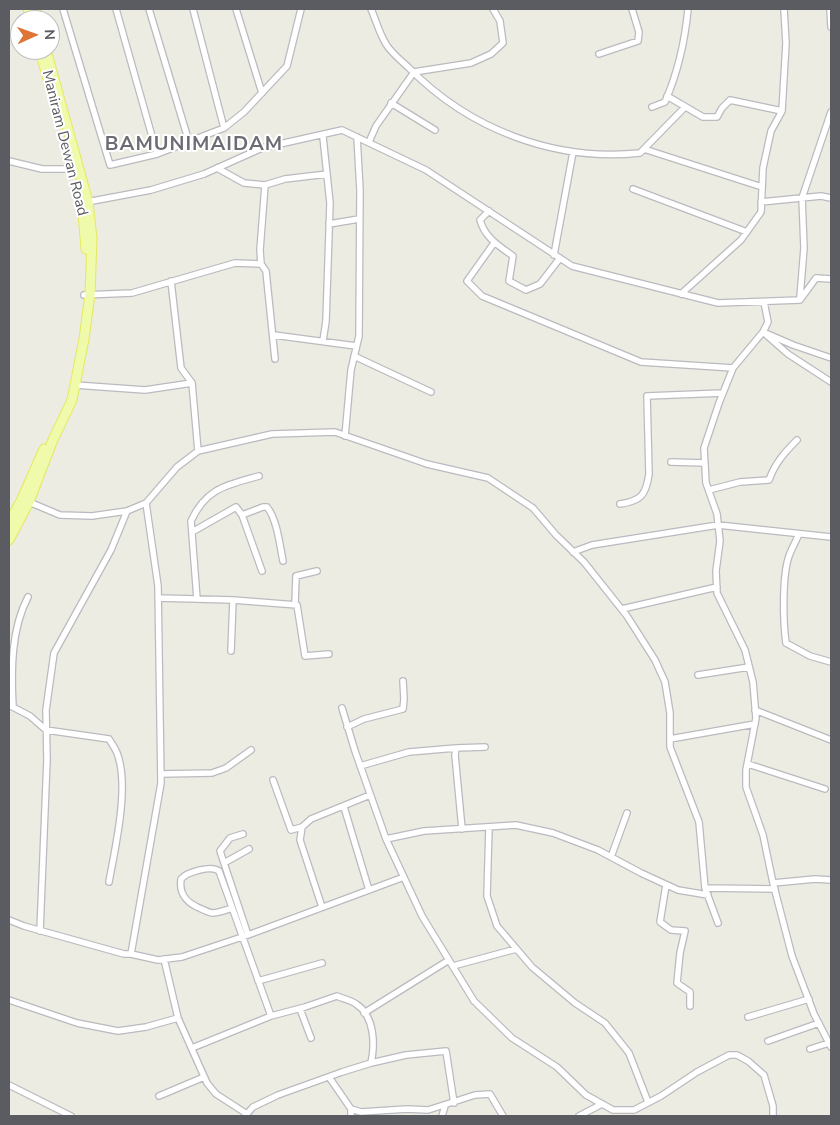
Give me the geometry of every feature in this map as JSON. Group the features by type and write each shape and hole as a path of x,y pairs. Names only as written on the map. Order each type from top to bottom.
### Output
{"main road":[{"name":"Maniram Dewan Road","path":"43,60 76,169"},
{"name":"Maniram Dewan Road","path":"9,540 29,502 52,442 72,400 84,339 92,239 85,202 49,60"},
{"name":"Maniram Dewan Road","path":"9,523 21,501 65,401 87,295"}],"street":[{"path":"63,9 110,165 157,154 189,142 224,128 244,112 287,66 301,9"},
{"path":"116,9 157,154"},
{"path":"149,9 189,142"},
{"path":"193,9 224,128"},
{"path":"236,9 262,93"},
{"path":"371,9 386,44 426,85 453,106 520,140 573,152 624,155 640,153 685,107"},
{"path":"368,142 391,103 414,72 471,63 491,54 503,43 500,21 493,9"},
{"path":"598,54 638,41 639,32 632,9"},
{"path":"652,106 665,102 685,42 689,9"},
{"path":"681,294 741,240 760,212 764,168 771,131 782,111 786,42 784,9"},
{"path":"830,9 831,27"},
{"path":"667,96 703,117 717,117 730,100 782,111"},
{"path":"391,103 435,130"},
{"path":"800,300 804,248 802,198 831,112"},
{"path":"85,202 151,190 204,174 262,148 320,133 342,130 426,170 572,266 718,303 800,300"},
{"path":"323,137 330,203 326,321 323,342"},
{"path":"345,436 351,370 358,336 360,190 357,137"},
{"path":"644,149 762,187"},
{"path":"489,212 480,220 483,230 494,243 513,256 509,281 526,290 540,284 557,256 573,152"},
{"path":"9,161 42,169 76,169"},
{"path":"217,168 244,183 266,185 285,179 327,174"},
{"path":"266,185 260,250 261,264 266,271 275,359"},
{"path":"633,189 747,232"},
{"path":"761,202 821,196 831,198"},
{"path":"329,224 359,219"},
{"path":"494,243 466,282 482,296 641,362 733,368"},
{"path":"87,295 132,293 235,263 261,264"},
{"path":"800,300 816,278 831,279"},
{"path":"171,281 181,368 192,383 198,451"},
{"path":"764,302 768,322 763,332 733,368 704,448 706,483 717,514 720,542 716,571 717,593 745,650 753,682 755,724 746,787 764,835 774,886 792,956 830,1045 810,1049"},
{"path":"763,332 831,358"},
{"path":"763,332 788,354 831,382"},
{"path":"274,335 356,346"},
{"path":"354,356 431,392"},
{"path":"75,384 145,390 192,383"},
{"path":"620,504 634,502 641,497 648,486 647,396 723,393"},
{"path":"29,502 60,516 92,516 127,511 146,503 177,467 198,451 272,434 335,432 427,464 488,478 533,508 556,535 584,562 622,609 655,660 665,682 670,713 670,747 699,822 705,888 718,923"},
{"path":"708,490 740,482 769,480 773,468 797,440"},
{"path":"671,462 705,463"},
{"path":"197,599 191,521 196,510 210,494 226,486 259,476"},
{"path":"131,954 161,783 158,598 146,503"},
{"path":"192,532 236,507 242,515 262,571"},
{"path":"242,515 263,507 267,507 270,510 277,531 283,561"},
{"path":"40,931 46,710 54,654 111,550 127,511"},
{"path":"573,552 592,545 718,525 831,537"},
{"path":"799,534 788,557 784,589 786,643 810,656 831,662"},
{"path":"317,571 296,576 295,604 298,605 305,656 329,654"},
{"path":"622,609 717,587"},
{"path":"28,597 15,637 11,706 30,716 46,730 109,739 117,754 122,782 118,832 109,882"},
{"path":"158,598 295,604"},
{"path":"231,650 234,600"},
{"path":"698,675 749,667"},
{"path":"347,727 364,719 403,709 403,681"},
{"path":"342,708 386,839 422,916 474,1001 512,1038 557,1067 586,1095 623,1113 634,1110 697,1072 729,1055 733,1055 748,1062 764,1075 773,1106 773,1116"},
{"path":"755,710 831,740"},
{"path":"670,740 755,724"},
{"path":"360,766 409,752 485,747"},
{"path":"456,748 462,828"},
{"path":"161,774 212,773 226,768 251,750"},
{"path":"748,764 825,789"},
{"path":"273,780 291,830 302,827 311,819 370,795"},
{"path":"344,807 369,890"},
{"path":"611,857 626,813"},
{"path":"386,839 424,831 516,825 553,833 598,850 678,890 708,895"},
{"path":"302,827 300,840 322,908"},
{"path":"489,827 487,896 497,926 532,967 575,1003 605,1023 629,1054 648,1102"},
{"path":"243,834 230,838 220,851 258,981 271,1016"},
{"path":"224,863 249,850"},
{"path":"232,908 215,913 190,904 185,900 181,890 181,879 186,873 216,868 219,871 232,908 245,936"},
{"path":"9,920 40,931 124,954 158,960 182,957 404,878"},
{"path":"705,888 774,886 815,879 831,880"},
{"path":"666,885 660,922 670,930 685,931 680,953 677,983 690,992 690,1006"},
{"path":"364,1013 451,963 516,949"},
{"path":"164,959 178,1018 207,1084 216,1094 246,1115 254,1106 278,1095 330,1077 406,1055 446,1051 454,1103"},
{"path":"258,981 322,963"},
{"path":"192,1048 271,1016 300,1009 337,996 357,1004 370,1021 374,1049 372,1064"},
{"path":"748,1017 809,999"},
{"path":"9,1000 77,1023 118,1031 146,1028 178,1018"},
{"path":"300,1009 311,1038"},
{"path":"768,1040 819,1023"},
{"path":"159,1096 204,1077"},
{"path":"330,1077 351,1109 351,1116"},
{"path":"9,1085 71,1116"},
{"path":"351,1109 361,1112 407,1109 428,1110 475,1095 490,1094 503,1116"},
{"path":"579,1116 602,1104"},
{"path":"442,1116 445,1106"}],"district":[{"name":"BAMUNIMAIDAM","path":"194,145"}]}
